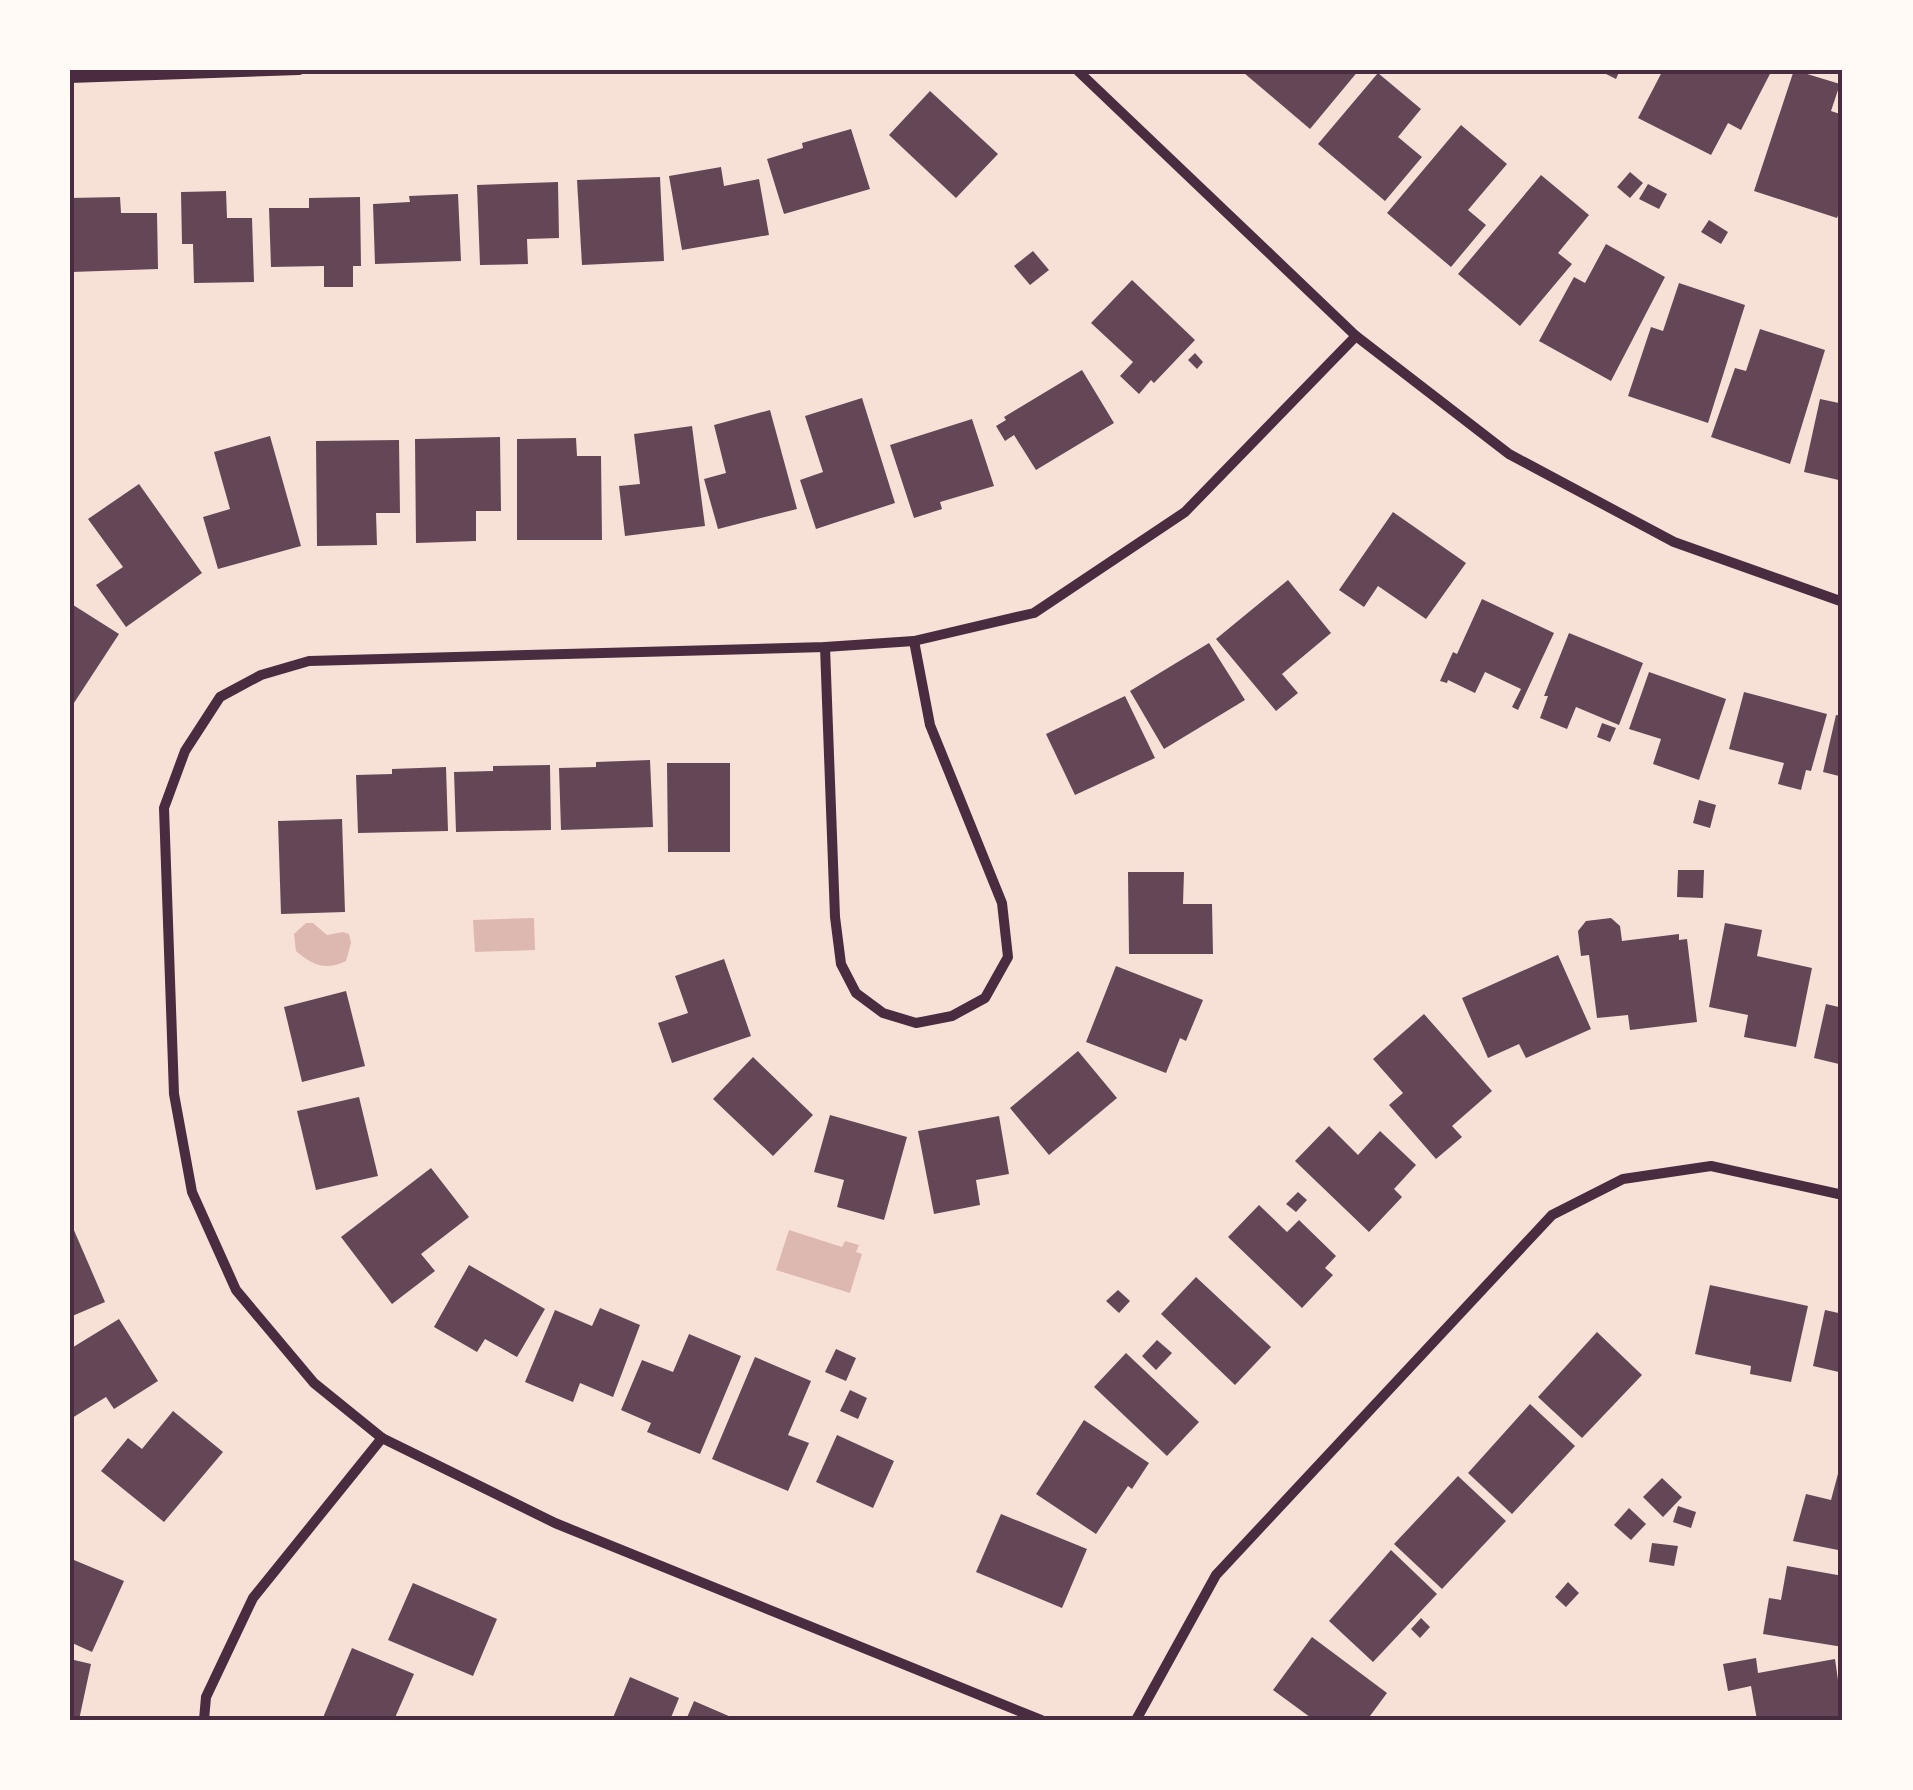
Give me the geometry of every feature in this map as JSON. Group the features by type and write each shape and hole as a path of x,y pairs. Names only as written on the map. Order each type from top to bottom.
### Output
{"street":[{"path":"70,78 299,70"},
{"path":"1077,70 1356,336 1509,454 1674,542 1843,602"},
{"path":"1041,1720 555,1523 382,1438 314,1383 236,1290 192,1192 174,1094 164,808 185,751 220,697 262,675 308,661 824,648 914,641 1034,613 1185,512 1356,336"},
{"path":"824,648 835,917 841,964 856,993 883,1014 916,1023 952,1016 985,998 1008,957 1002,903 930,725 914,641"},
{"path":"1136,1720 1216,1575 1552,1215 1623,1179 1711,1166 1843,1195"},
{"path":"204,1720 206,1698 253,1598 382,1438"}],"shaded area":[{"path":"534,918 535,950 475,952 473,920"},
{"path":"306,923 313,923 327,935 349,934 346,961 320,965 296,951 294,934"},
{"path":"789,1230 842,1247 845,1241 859,1245 856,1252 862,1254 850,1293 776,1270"}],"building":[{"path":"1359,70 1310,129 1244,73"},
{"path":"1598,70 1620,70 1616,79"},
{"path":"1663,70 1772,70 1741,130 1728,123 1711,155 1638,118"},
{"path":"1794,70 1840,84 1831,111 1843,115 1843,201 1837,218 1754,191"},
{"path":"1378,73 1421,109 1398,137 1422,157 1385,201 1318,144"},
{"path":"930,91 998,154 956,198 889,135"},
{"path":"1461,125 1507,164 1468,210 1486,225 1451,267 1387,213"},
{"path":"851,129 870,189 784,214 767,159 803,148 802,143"},
{"path":"721,167 724,186 759,179 769,235 682,250 669,176"},
{"path":"1630,172 1643,183 1630,198 1617,187"},
{"path":"1541,175 1589,215 1558,253 1572,264 1520,326 1458,274"},
{"path":"660,177 664,261 582,265 577,180"},
{"path":"558,182 559,238 527,239 528,264 480,265 477,185"},
{"path":"1648,184 1667,194 1659,209 1639,199"},
{"path":"226,191 227,218 252,218 254,282 194,283 193,244 182,244 181,192"},
{"path":"458,194 461,261 375,264 373,204 410,202 409,196"},
{"path":"120,197 121,213 157,213 158,269 71,272 70,198"},
{"path":"360,197 361,266 353,266 353,287 324,287 324,266 271,267 269,208 309,208 309,198"},
{"path":"1709,220 1728,232 1721,244 1701,232"},
{"path":"1606,244 1665,277 1611,381 1539,341 1574,277 1585,283"},
{"path":"1033,251 1049,270 1030,285 1014,266"},
{"path":"1132,280 1195,340 1139,394 1120,376 1133,362 1091,323"},
{"path":"1679,283 1745,305 1708,423 1628,396 1651,327 1663,331"},
{"path":"1760,329 1825,350 1790,464 1711,437 1735,368 1746,371"},
{"path":"1195,353 1203,362 1197,369 1188,360"},
{"path":"1082,370 1114,423 1036,470 1014,435 1005,441 996,426 1006,420 1004,417"},
{"path":"1842,393 1843,481 1804,472 1820,399 1839,403"},
{"path":"862,398 895,503 816,529 800,480 823,472 805,416"},
{"path":"770,410 797,509 718,529 704,479 726,473 714,425"},
{"path":"972,419 994,486 940,502 942,509 914,518 890,445"},
{"path":"692,426 705,526 625,536 619,486 640,484 634,434"},
{"path":"270,436 301,546 218,569 203,517 230,509 214,452"},
{"path":"500,437 501,511 476,511 476,541 416,543 415,439"},
{"path":"576,438 577,456 601,456 602,540 517,540 517,439"},
{"path":"399,440 400,513 376,513 377,545 317,546 316,441"},
{"path":"139,484 202,573 126,627 96,585 123,567 88,519"},
{"path":"1393,512 1466,563 1426,619 1378,586 1364,607 1339,590"},
{"path":"1288,580 1331,633 1282,674 1298,693 1276,711 1216,639"},
{"path":"1482,599 1554,633 1518,710 1512,707 1521,689 1485,672 1475,693 1448,680 1440,681"},
{"path":"70,603 119,634 70,709"},
{"path":"1569,633 1643,663 1619,725 1576,707 1567,729 1540,718 1548,696 1544,696"},
{"path":"1209,643 1245,700 1164,749 1130,691"},
{"path":"1649,672 1726,699 1699,780 1653,764 1661,739 1629,729"},
{"path":"1744,692 1827,714 1811,771 1806,770 1801,790 1778,784 1784,763 1729,749"},
{"path":"1125,696 1155,758 1075,795 1046,734"},
{"path":"1836,715 1843,716 1843,777 1823,772"},
{"path":"1602,723 1616,728 1610,742 1597,737"},
{"path":"650,760 653,827 561,830 559,768"},
{"path":"667,763 730,763 730,852 668,852"},
{"path":"550,765 551,830 456,832 454,772 493,771 493,766"},
{"path":"446,767 448,831 358,833 356,775"},
{"path":"1699,800 1716,805 1710,828 1693,823"},
{"path":"342,819 345,912 281,914 278,821"},
{"path":"1678,870 1704,870 1703,898 1677,897"},
{"path":"1128,872 1184,872 1183,904 1212,904 1213,954 1129,954"},
{"path":"1611,918 1620,926 1622,941 1679,934 1679,940 1687,939 1697,1022 1630,1030 1628,1015 1597,1018 1589,955 1581,956 1578,931 1586,921"},
{"path":"1725,923 1762,930 1757,956 1812,968 1796,1047 1744,1037 1748,1015 1709,1007"},
{"path":"1558,955 1591,1029 1526,1058 1519,1044 1488,1058 1462,998"},
{"path":"724,959 751,1036 672,1063 658,1023 688,1013 675,976"},
{"path":"1116,966 1203,1000 1186,1041 1180,1038 1166,1073 1086,1042"},
{"path":"346,991 365,1066 302,1082 284,1007"},
{"path":"1826,1004 1843,1008 1843,1065 1814,1058"},
{"path":"1424,1014 1492,1091 1452,1126 1462,1137 1436,1159 1389,1105 1403,1093 1373,1059"},
{"path":"1078,1051 1117,1098 1049,1155 1010,1108"},
{"path":"753,1057 813,1115 773,1156 713,1099"},
{"path":"359,1097 378,1176 316,1190 297,1111"},
{"path":"830,1115 907,1137 884,1220 837,1207 844,1180 814,1172"},
{"path":"999,1116 1009,1174 976,1180 980,1205 934,1214 918,1131"},
{"path":"1329,1126 1358,1155 1380,1131 1416,1165 1394,1189 1402,1197 1369,1232 1295,1161"},
{"path":"431,1168 469,1217 421,1254 435,1271 392,1304 341,1237"},
{"path":"1298,1192 1307,1200 1296,1212 1286,1204"},
{"path":"1259,1205 1287,1232 1299,1220 1336,1256 1325,1268 1333,1275 1302,1308 1228,1237"},
{"path":"73,1228 105,1302 70,1317 70,1230"},
{"path":"469,1265 545,1309 517,1357 485,1339 477,1352 434,1327"},
{"path":"1196,1277 1271,1347 1235,1385 1161,1314"},
{"path":"1710,1285 1808,1306 1791,1382 1750,1374 1751,1366 1695,1354"},
{"path":"1118,1290 1130,1301 1119,1313 1106,1301"},
{"path":"600,1308 640,1325 613,1397 580,1383 573,1402 525,1382 555,1310 592,1326"},
{"path":"1825,1310 1843,1314 1843,1373 1813,1366"},
{"path":"119,1319 158,1381 114,1409 106,1397 72,1418 70,1349"},
{"path":"1597,1332 1642,1375 1582,1438 1538,1397"},
{"path":"689,1334 741,1356 700,1454 647,1432 651,1423 621,1410 642,1360 673,1372"},
{"path":"1157,1340 1172,1353 1156,1370 1142,1356"},
{"path":"836,1349 856,1358 846,1381 825,1372"},
{"path":"1126,1353 1199,1422 1167,1456 1094,1387"},
{"path":"755,1357 811,1381 788,1435 809,1443 788,1491 712,1459"},
{"path":"850,1390 867,1398 858,1419 840,1411"},
{"path":"1530,1404 1575,1446 1512,1514 1468,1473"},
{"path":"173,1411 223,1452 164,1522 101,1471 128,1438 142,1449"},
{"path":"1084,1420 1149,1463 1132,1489 1128,1486 1096,1534 1036,1494"},
{"path":"837,1435 894,1461 873,1508 816,1482"},
{"path":"1839,1470 1843,1471 1843,1551 1793,1541 1806,1494 1831,1500"},
{"path":"1458,1476 1506,1521 1442,1589 1394,1544"},
{"path":"1662,1478 1682,1497 1663,1517 1643,1497"},
{"path":"1678,1506 1696,1512 1691,1528 1673,1522"},
{"path":"1629,1508 1646,1524 1631,1540 1614,1525"},
{"path":"1001,1514 1087,1549 1062,1608 976,1572"},
{"path":"1652,1543 1678,1546 1674,1566 1649,1562"},
{"path":"1391,1550 1437,1594 1373,1662 1329,1621"},
{"path":"74,1560 124,1581 92,1652 70,1642 70,1569"},
{"path":"1787,1566 1843,1576 1843,1647 1763,1634 1769,1598 1781,1600"},
{"path":"1568,1582 1579,1593 1566,1607 1555,1597"},
{"path":"413,1583 497,1619 473,1676 388,1640"},
{"path":"1421,1618 1430,1627 1420,1638 1411,1629"},
{"path":"1312,1637 1387,1693 1367,1720 1314,1720 1273,1690"},
{"path":"352,1648 414,1674 394,1720 322,1720"},
{"path":"1756,1658 1758,1673 1835,1659 1843,1715 1828,1720 1757,1720 1751,1686 1728,1691 1723,1664"},
{"path":"70,1659 91,1664 79,1720 70,1720"},
{"path":"630,1677 679,1698 670,1720 612,1720"},
{"path":"694,1701 731,1717 730,1720 686,1720"}]}
